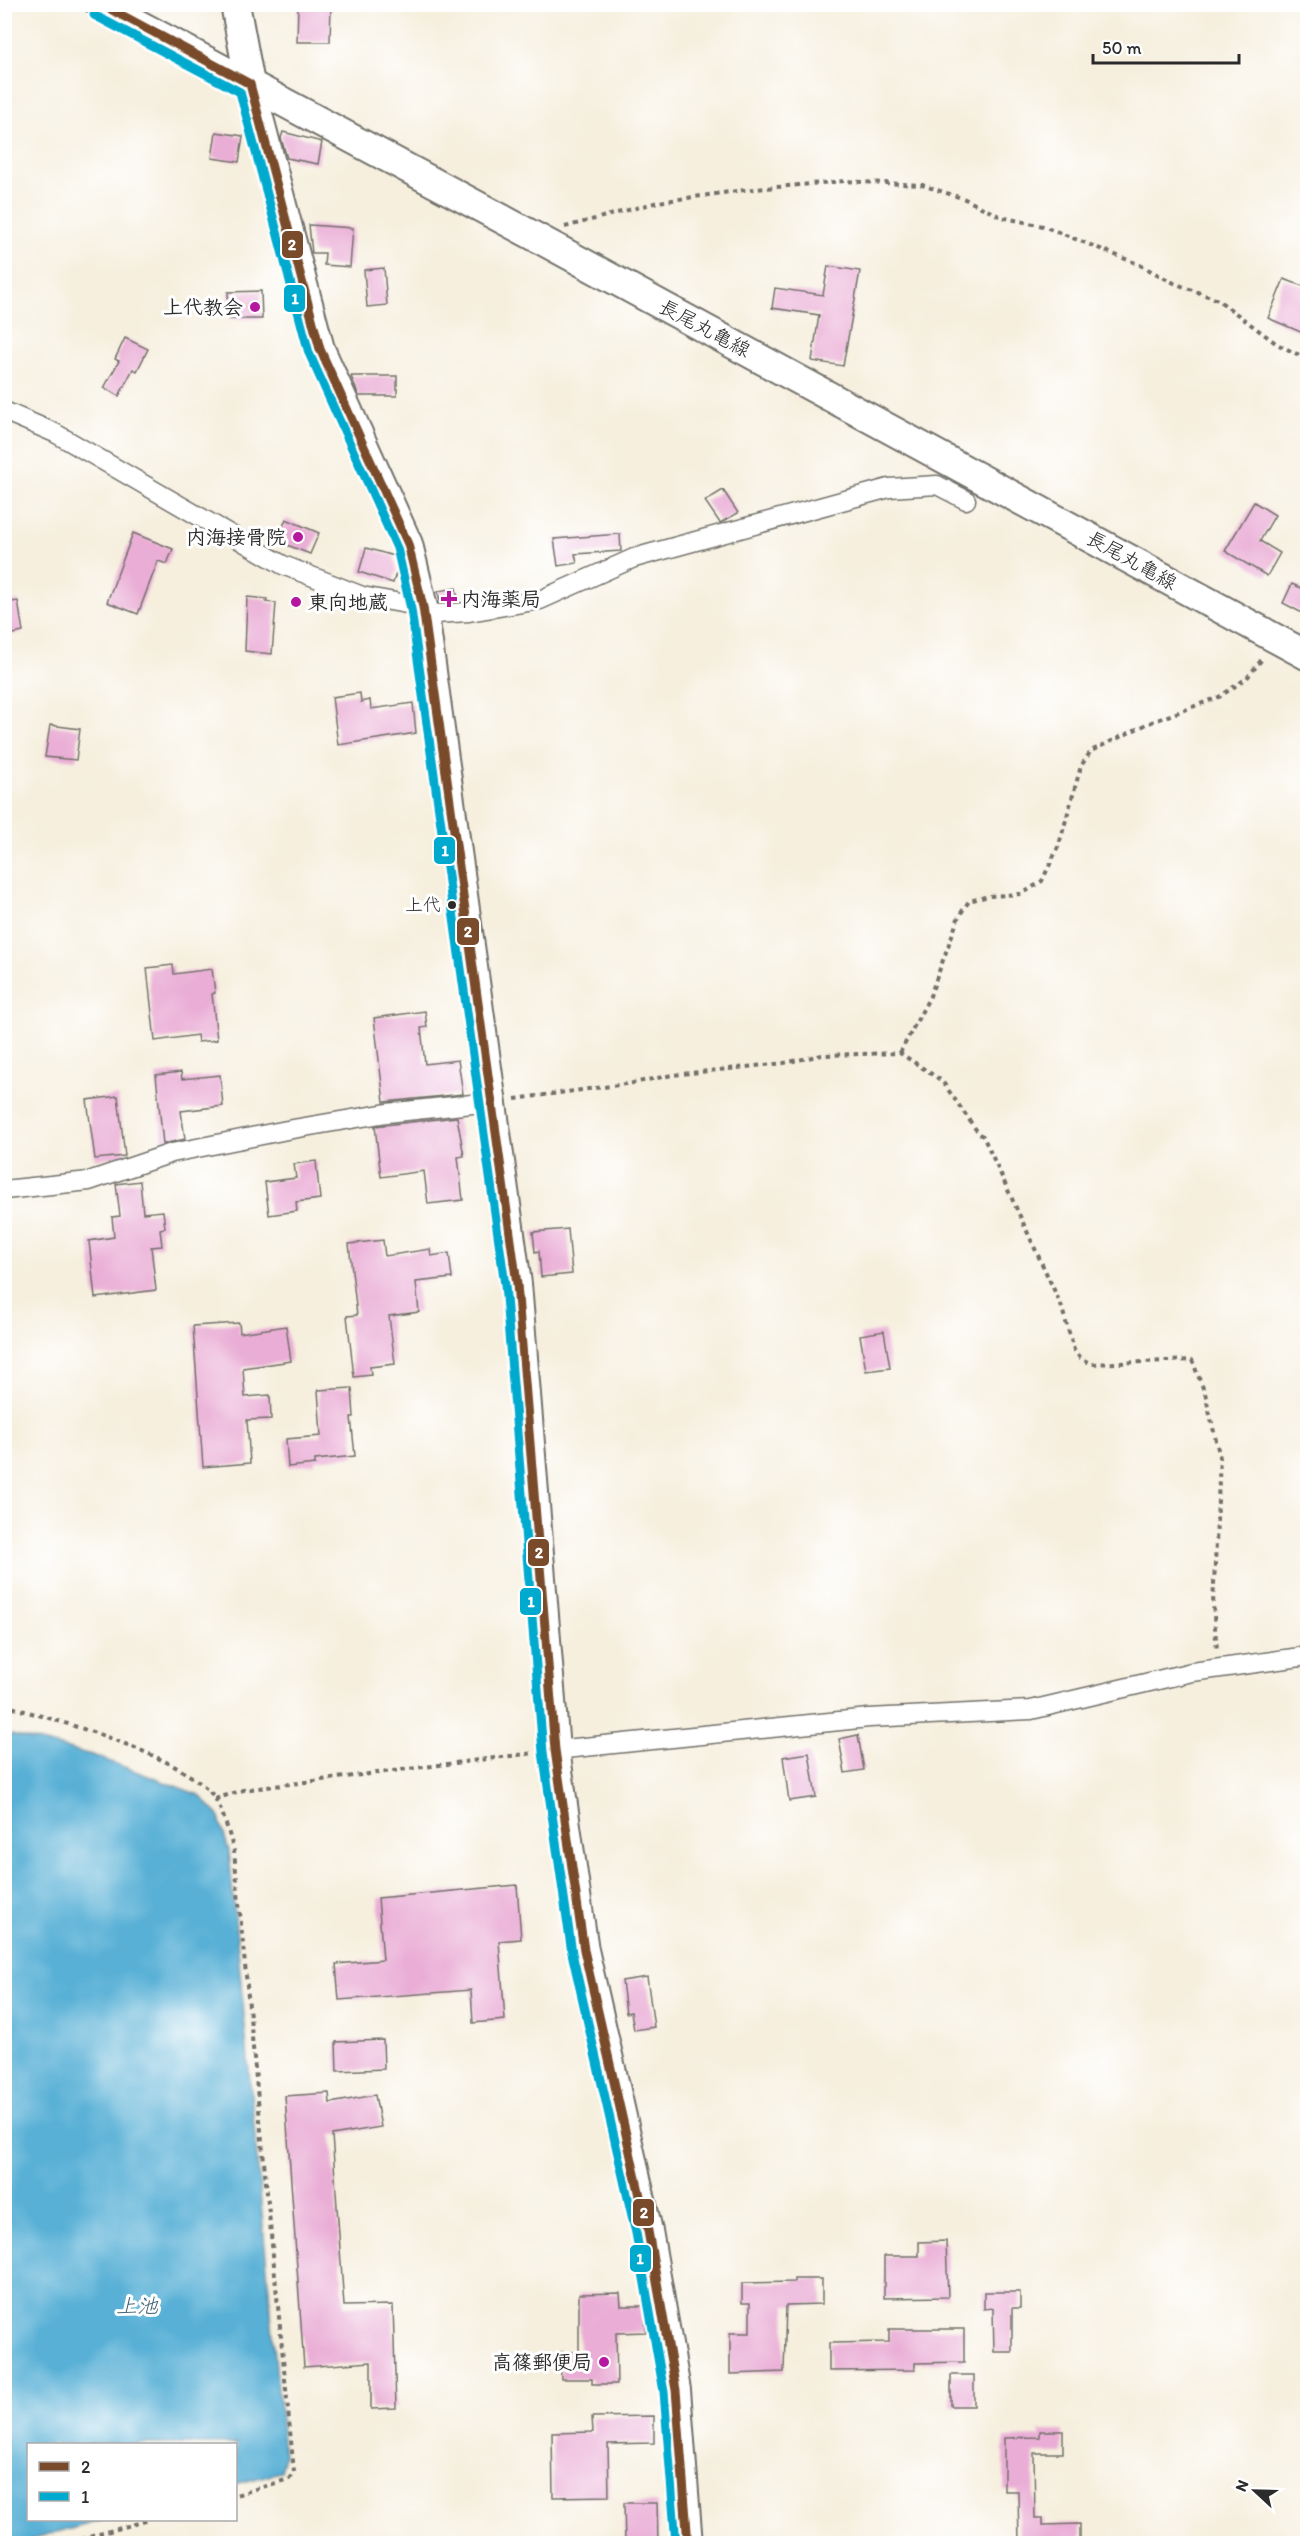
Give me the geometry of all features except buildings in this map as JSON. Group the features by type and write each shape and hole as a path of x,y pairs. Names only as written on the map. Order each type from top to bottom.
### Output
{"main road":[{"name":"長尾丸亀線","path":"100,4 532,235 943,473 1306,653"},
{"path":"235,4 250,84 320,349 408,544 423,607 517,1284 555,1750 584,1950 648,2231 676,2390 688,2544"}],"street":[{"path":"4,411 55,433 284,565 362,596 423,607 435,614 469,612 540,600 634,558 943,473 966,500"},
{"path":"4,1190 89,1181 172,1153 287,1130 387,1113 491,1102"},
{"path":"555,1750 869,1718 1031,1710 1192,1672 1308,1656"}],"path":[{"path":"532,235 658,202 744,190 844,181 914,184 965,198 1001,217 1043,226 1138,264 1174,283 1218,300 1277,344 1308,357"},
{"path":"900,1053 930,996 959,916 969,901 989,896 1022,894 1042,881 1059,845 1081,766 1091,751 1149,723 1219,697 1247,678 1278,640"},
{"path":"491,1102 633,1083 672,1075 784,1063 822,1055 900,1053 942,1082 983,1136 1061,1305 1074,1350 1080,1358 1092,1365 1192,1360 1205,1393 1220,1458 1213,1605 1217,1647"},
{"path":"4,1706 90,1732 158,1758 188,1774 212,1793 234,1851 281,2360 294,2472 289,2478 237,2495"},
{"path":"215,1799 243,1790 555,1750"},
{"path":"64,2544 145,2521"}],"water":[{"name":"上池","path":"4,1733 92,1755 199,1795 218,1815 229,1851 284,2455 280,2472 237,2484 237,2443 27,2443 27,2521 99,2521 15,2544 4,2543"}],"transit line":[{"name":"2","path":"101,4 250,84 320,349 408,544 423,607 517,1284 555,1750 584,1950 648,2231 676,2390 688,2544"},
{"name":"1","path":"94,15 240,92 309,353 397,548 411,609 505,1285 543,1752 572,1953 636,2233 664,2392 676,2544"}],"place":[{"name":"上代教会","path":"255,307"},
{"name":"内海接骨院","path":"298,537"},
{"name":"内海薬局","path":"449,599"},
{"name":"東向地蔵","path":"296,602"},
{"name":"上代","path":"452,905"},
{"name":"高篠郵便局","path":"604,2362"}]}
